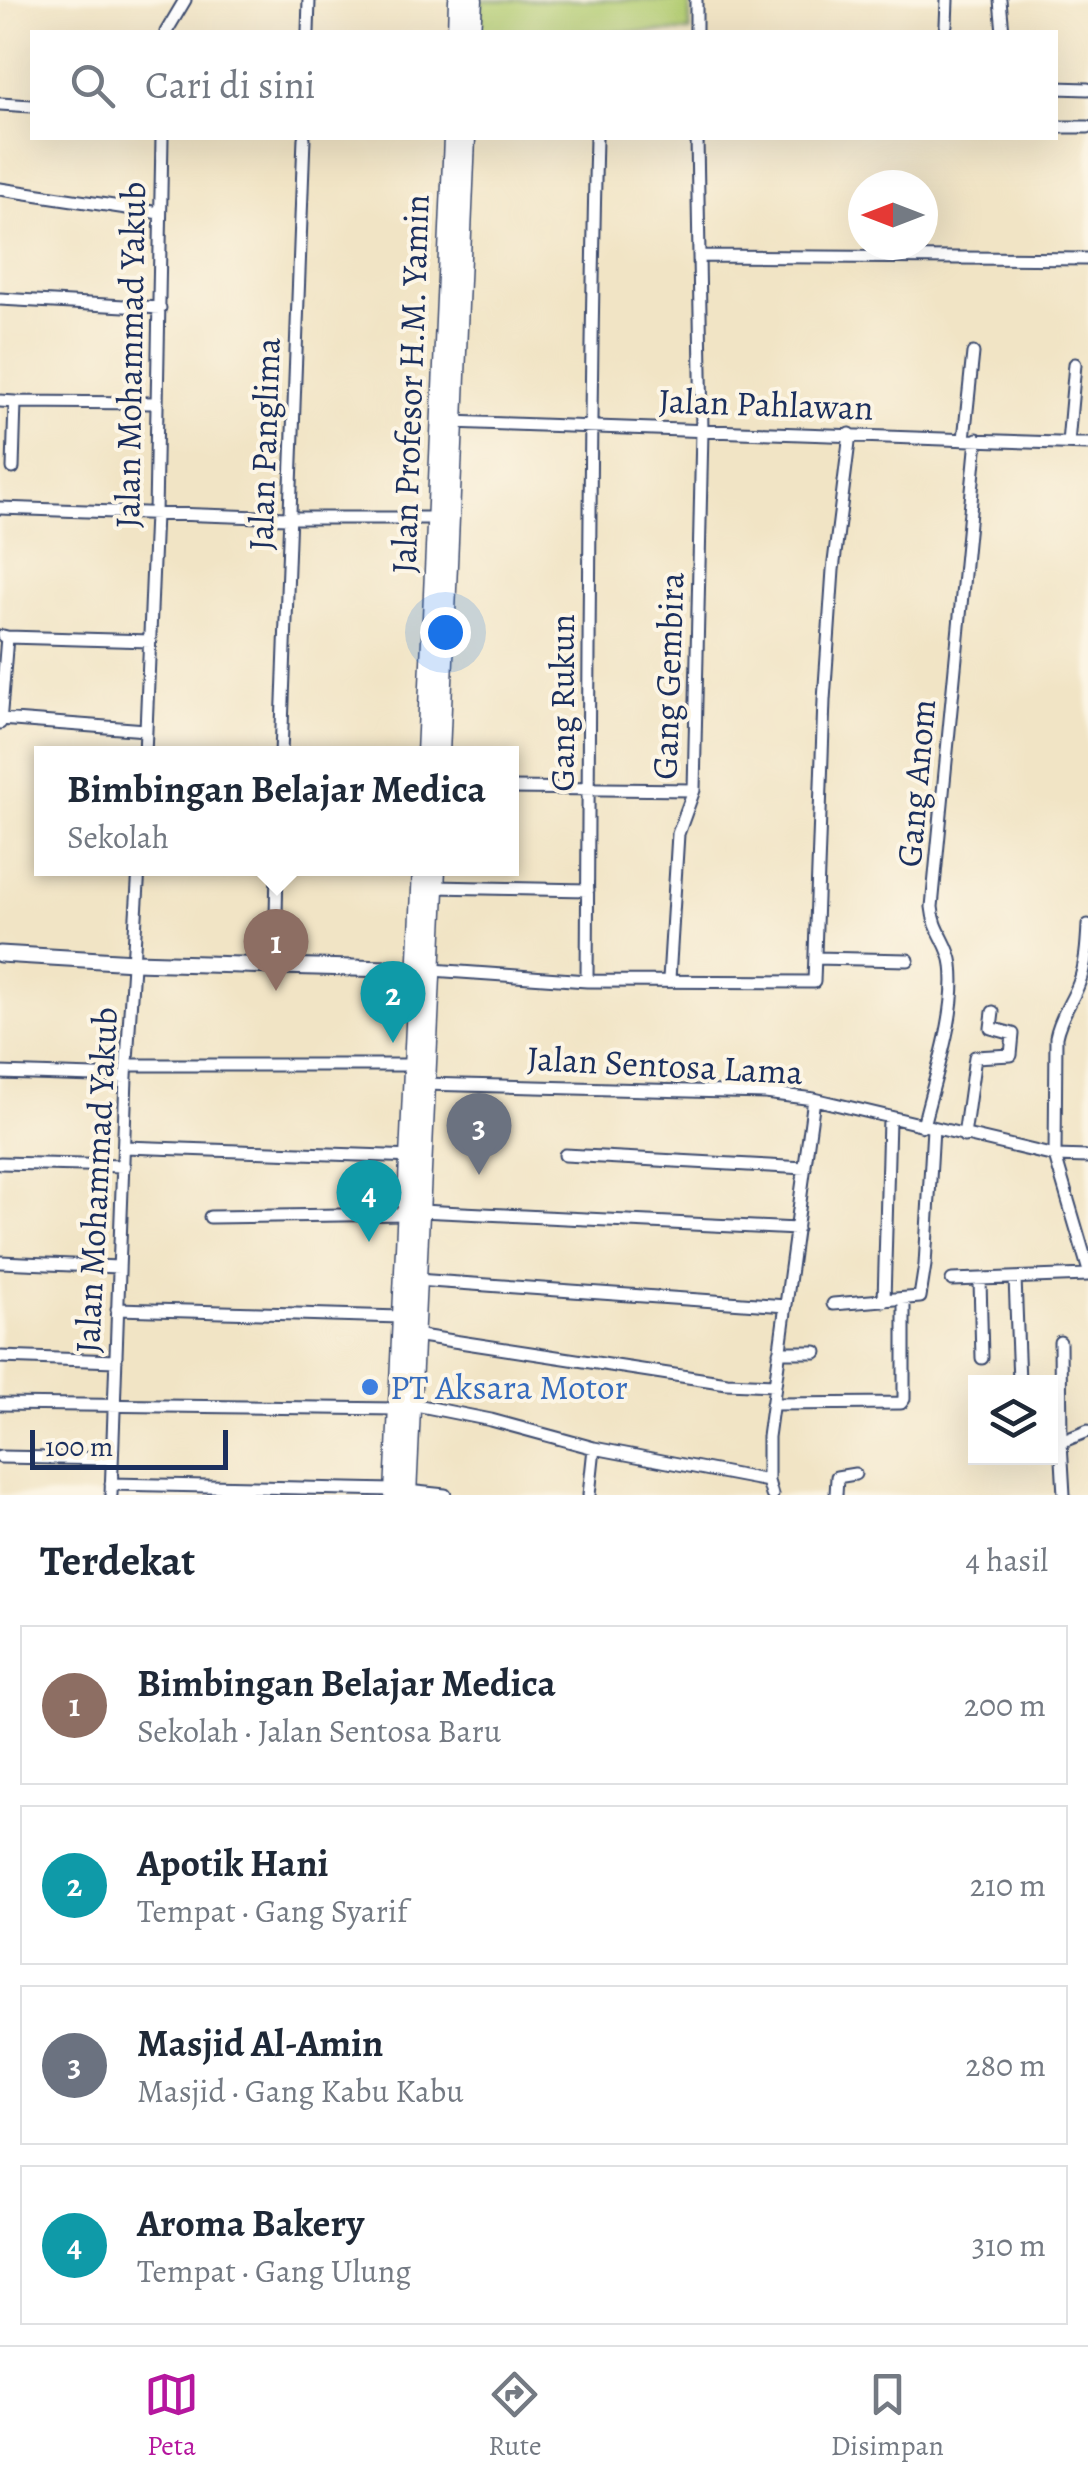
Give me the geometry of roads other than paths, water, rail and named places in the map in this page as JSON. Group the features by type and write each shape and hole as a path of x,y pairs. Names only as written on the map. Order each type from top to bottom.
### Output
{"main road":[{"path":"456,30 458,0"},
{"path":"471,30 473,0"},
{"name":"Jalan Profesor H.M. Yamin","path":"440,746 452,140"},
{"name":"Jalan Profesor H.M. Yamin","path":"426,746 437,518 448,422 466,140"},
{"path":"405,1407 402,1317 421,1074 425,970 422,876"},
{"path":"425,970 436,878"},
{"path":"401,1493 405,1407 414,1335 413,1212"}],"street":[{"path":"308,30 309,0"},
{"path":"696,0 696,30"},
{"path":"946,25 947,0"},
{"path":"1000,0 1003,30"},
{"path":"167,30 183,1"},
{"path":"1058,88 1088,89"},
{"path":"0,104 30,106"},
{"path":"1058,126 1088,126"},
{"name":"Jalan Mohammad Yakub","path":"145,746 155,514 162,140"},
{"name":"Jalan Panglima","path":"281,746 304,140"},
{"name":"Gang Rukun","path":"587,980 589,426 596,140"},
{"name":"Gang Gembira","path":"668,979 678,834 694,790 702,431 697,140"},
{"path":"0,189 160,213"},
{"path":"700,256 1088,258"},
{"path":"0,299 160,308"},
{"name":"Gang Anom","path":"904,1300 920,1298 926,1265 928,1127 952,983 951,958 935,928 932,908 970,439 973,353"},
{"path":"1068,443 1075,364"},
{"path":"0,401 157,404"},
{"path":"14,468 15,402"},
{"name":"Jalan Pahlawan","path":"448,422 1088,444"},
{"path":"0,954 587,980 814,982 832,570 850,434"},
{"path":"0,508 288,518 437,518"},
{"path":"146,730 0,720 4,636 150,641"},
{"path":"519,788 694,790"},
{"name":"Jalan Mohammad Yakub","path":"111,1490 139,876"},
{"path":"274,964 278,876"},
{"path":"436,878 588,890"},
{"path":"952,1280 1088,1272 1055,1156 1058,1022 1084,968 1088,924"},
{"path":"815,958 908,960"},
{"path":"964,1136 975,1057 1010,1056 1013,1052 1013,1034 992,1028 993,1012"},
{"name":"Jalan Sentosa Lama","path":"0,1073 421,1074 718,1090 814,1099 1055,1156 1088,1157"},
{"path":"772,1495 768,1481 774,1385 814,1099"},
{"path":"884,1302 888,1118"},
{"path":"125,1148 417,1157"},
{"path":"565,1155 805,1168"},
{"path":"0,1162 124,1166"},
{"path":"210,1217 413,1212 798,1229"},
{"path":"0,1262 119,1267"},
{"path":"1014,1278 1019,1375"},
{"path":"416,1280 786,1306"},
{"path":"980,1280 982,1358"},
{"path":"772,1404 901,1403 904,1399 904,1300 834,1304"},
{"path":"117,1309 402,1317"},
{"path":"414,1335 726,1383 774,1385"},
{"path":"1060,1342 1064,1495"},
{"path":"779,1352 816,1352"},
{"path":"0,1357 116,1361"},
{"path":"0,1404 405,1407 491,1420 594,1448 768,1481"},
{"path":"1061,1442 1088,1432"},
{"path":"589,1495 594,1448"},
{"path":"0,1457 112,1459"},
{"path":"836,1495 837,1477 854,1474"},
{"path":"111,1490 445,1495"}],"place":[{"name":"Bimbingan Belajar Medica","path":"276,991"},
{"name":"Apotik Hani","path":"393,1043"},
{"name":"Masjid Al-Amin","path":"479,1175"},
{"name":"Aroma Bakery","path":"369,1242"},
{"name":"PT Aksara Motor","path":"370,1387"}]}
